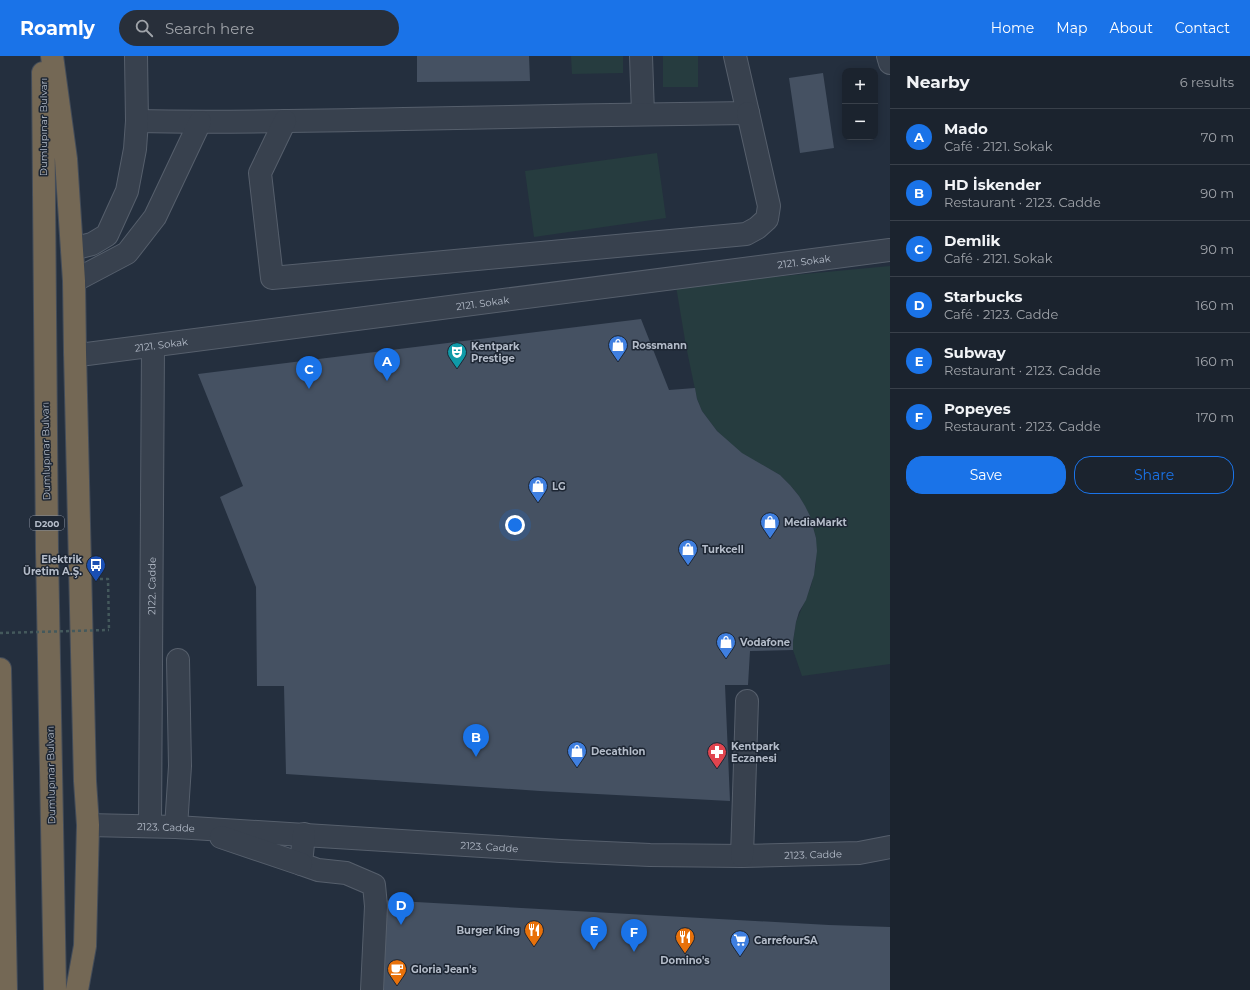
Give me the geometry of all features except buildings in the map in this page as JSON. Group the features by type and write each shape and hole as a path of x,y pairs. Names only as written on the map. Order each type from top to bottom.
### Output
{"highway":[{"name":"Dumlupınar Bulvarı","path":"42,56 47,565 56,990"},
{"path":"52,56 66,159 74,281 85,781 88,824 85,946 77,990"},
{"path":"0,669 6,990"}],"street":[{"path":"72,249 92,244 107,235 127,191 135,149 137,121 136,56"},
{"path":"641,56 643,114"},
{"path":"285,121 260,172 272,278 746,234 757,228 767,219 769,206 735,56"},
{"path":"888,56 890,63"},
{"path":"137,121 285,121 748,113"},
{"path":"74,281 127,253 155,217 200,122"},
{"name":"2121. Sokak","path":"75,352 87,354 153,346 890,250"},
{"name":"2122. Cadde","path":"150,826 153,346"},
{"path":"178,660 180,766 186,827 318,870 346,873 374,885 376,906 372,990"},
{"path":"742,856 747,701"},
{"name":"2123. Cadde","path":"88,824 186,827 562,851 650,855 742,856 860,853 890,847"},
{"path":"301,864 304,834"}],"path":[{"path":"0,633 109,630 108,579 98,579"}],"green space":[{"path":"571,56 623,56 623,73 572,74"},
{"path":"663,56 698,56 698,87 663,87"},
{"path":"657,153 666,218 534,237 525,171"},
{"path":"890,266 890,664 802,676 793,650 793,641 796,622 811,586 816,564 816,538 810,516 799,496 780,475 741,453 717,431 702,411 697,399 676,286"}],"place":[{"name":"Rossmann","path":"618,362"},
{"name":"Kentpark Prestige","path":"457,369"},
{"name":"Mado","path":"387,381"},
{"name":"Demlik","path":"309,389"},
{"name":"LG","path":"538,503"},
{"name":"MediaMarkt","path":"770,539"},
{"name":"Turkcell","path":"688,566"},
{"name":"Elektrik Üretim A.Ş.","path":"96,582"},
{"name":"Vodafone","path":"726,659"},
{"name":"HD İskender","path":"476,757"},
{"name":"Decathlon","path":"577,768"},
{"name":"Kentpark Eczanesi","path":"717,769"},
{"name":"Starbucks","path":"401,925"},
{"name":"Burger King","path":"534,947"},
{"name":"Subway","path":"594,950"},
{"name":"Popeyes","path":"634,952"},
{"name":"Domino's","path":"685,954"},
{"name":"CarrefourSA","path":"740,957"},
{"name":"Gloria Jean's","path":"397,986"}]}
